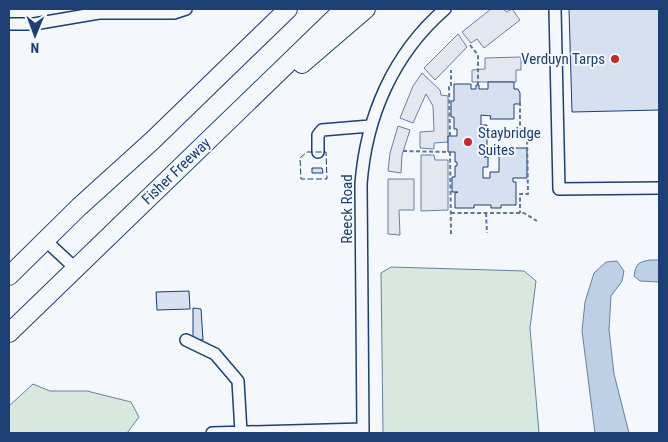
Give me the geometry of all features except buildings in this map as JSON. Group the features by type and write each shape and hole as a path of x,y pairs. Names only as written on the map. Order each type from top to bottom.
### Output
{"highway":[{"path":"235,60 275,9"},
{"path":"9,276 78,207 153,140 288,9"},
{"name":"Fisher Freeway","path":"9,333 344,9"},
{"path":"260,90 305,62 366,9"}],"street":[{"path":"9,24 34,24 99,13 174,13 186,9"},
{"name":"Reeck Road","path":"363,431 361,184 365,151 370,126 385,88 401,59 417,37 445,9"},
{"path":"555,9 559,189 659,188"},
{"path":"318,152 318,135 322,130 370,126"},
{"path":"45,240 75,268"},
{"path":"186,340 215,354 238,382 241,432"},
{"path":"212,433 363,431"}],"path":[{"path":"470,45 478,55 478,85"},
{"path":"450,136 449,87 452,87 451,70"},
{"path":"520,102 520,136 527,136 528,194 520,194 520,213"},
{"path":"403,151 450,152 451,234"},
{"path":"451,213 524,213 537,221"},
{"path":"486,213 487,233"}],"shaded area":[{"path":"491,9 503,9 507,12 512,9 520,20 484,48 477,39 471,43 462,32"},
{"path":"458,34 467,47 435,80 424,68"},
{"path":"521,57 521,70 516,70 516,82 472,82 472,70 485,69 485,58"},
{"path":"422,73 440,90 441,95 448,96 448,142 434,143 434,149 420,148 420,132 434,131 433,106 426,94 413,123 400,118 413,86"},
{"path":"398,126 410,130 402,155 401,173 388,171 390,153"},
{"path":"421,155 434,155 435,160 448,160 448,210 421,211"},
{"path":"388,179 414,179 414,210 399,210 400,235 388,234"},
{"path":"391,267 524,271 536,281 530,328 539,433 383,433 381,273"},
{"path":"33,384 50,391 87,391 131,402 139,417 127,433 9,433 9,406"}],"water":[{"path":"650,260 659,260 659,282 640,281 634,276 638,264"},
{"path":"617,261 624,271 622,281 611,296 609,330 614,374 629,433 595,433 582,331 585,302 594,273 606,262"}],"fence":[{"path":"307,152 326,152 327,179 301,179 300,158 307,152"}],"place":[{"name":"Verduyn Tarps","path":"615,59"},
{"name":"Staybridge Suites","path":"468,142"}]}
